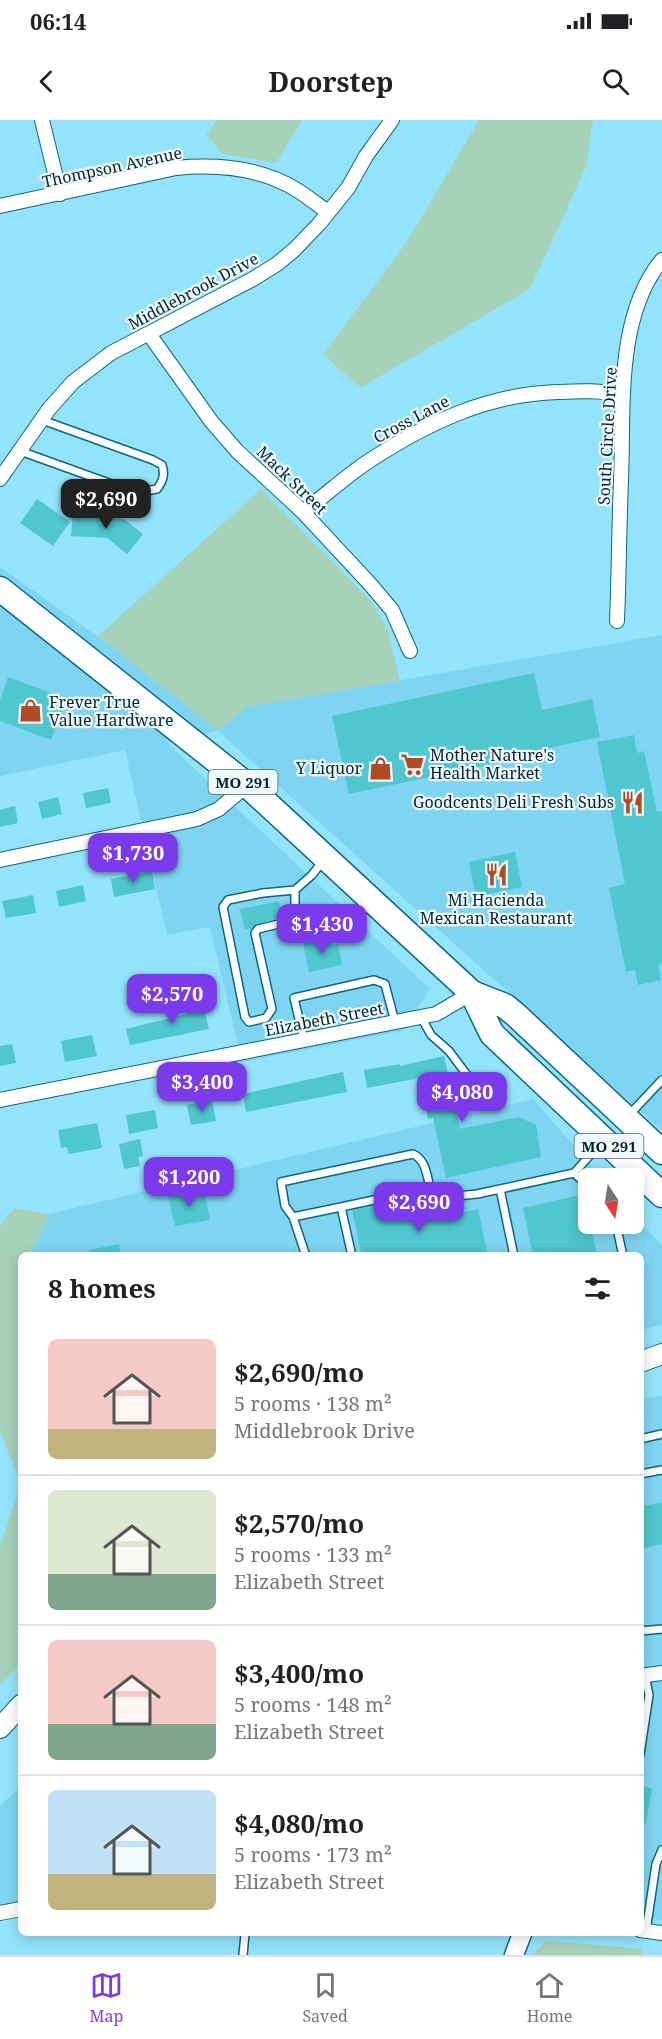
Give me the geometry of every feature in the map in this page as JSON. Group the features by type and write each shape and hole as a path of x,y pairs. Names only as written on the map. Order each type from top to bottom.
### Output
{"highway":[{"name":"MO 291","path":"0,589 247,785 326,857 472,993 492,1034 633,1168"},
{"name":"MO 291","path":"472,993 505,1006 516,1015 662,1152"},
{"name":"MO 291","path":"644,1179 662,1195"},
{"path":"644,1180 662,1209"}],"main road":[{"path":"644,1361 662,1354"},
{"path":"0,1728 18,1708"}],"street":[{"path":"42,120 60,194"},
{"name":"Middlebrook Drive","path":"0,479 42,420 73,382 111,353 253,279 277,264 320,224 348,188 366,156 392,120"},
{"name":"Thompson Avenue","path":"0,206 176,168 195,166 243,170 280,182 297,190 328,212"},
{"name":"South Circle Drive","path":"617,621 622,395 636,305 648,278 662,260"},
{"name":"Mack Street","path":"149,334 211,421 237,451 303,512 392,610 410,651"},
{"name":"Cross Lane","path":"303,512 371,459 419,430 448,416 478,405 540,392 583,391 622,395"},
{"path":"0,860 197,819 219,809 247,785"},
{"name":"Elizabeth Street","path":"0,1100 436,1014 472,993"},
{"path":"644,1676 662,1673"},
{"path":"0,1913 18,1910"},
{"path":"644,1931 662,1933"},
{"path":"514,1955 521,1936"}],"lane":[{"path":"20,451 140,492 157,489 162,483 165,472 162,465 153,460 42,420"},
{"path":"295,890 295,916 291,921 258,928 255,933 272,1009 266,1018 249,1022 245,1017 224,907 228,900 295,890 312,875 326,857"},
{"path":"304,1040 294,998 374,980 386,984 395,1022"},
{"path":"421,1017 431,1035 449,1051 485,1099"},
{"path":"626,1118 662,1080"},
{"path":"292,1217 430,1188 457,1196 574,1173 604,1140"},
{"path":"305,1252 292,1217 285,1206 281,1182 413,1154 419,1157 424,1164 430,1188"},
{"path":"574,1173 578,1177"},
{"path":"501,1189 513,1252"},
{"path":"341,1207 351,1252"},
{"path":"618,1234 622,1252"},
{"path":"644,1438 662,1434"},
{"path":"644,1473 662,1470"},
{"path":"644,1631 662,1629"},
{"path":"644,1679 649,1695 644,1728"},
{"path":"644,1926 656,1864 662,1850"},
{"path":"243,1955 245,1936"}],"shaded area":[{"path":"0,567 156,678 218,731 166,742 430,989 402,1031 242,1062 210,927 167,935 125,750 0,776"},
{"path":"662,635 662,1131 218,731 246,707"},
{"path":"533,1099 593,1168 578,1168 578,1234 644,1234 644,1226 662,1246 662,1325 644,1329 644,1252 32,1252 49,1214"},
{"path":"662,1396 662,1920 644,1918 644,1398"},
{"path":"18,1789 18,1902 0,1905 0,1806"}],"green space":[{"path":"217,120 302,120 276,163 222,154 206,134"},
{"path":"479,120 593,120 586,167 530,289 360,388 323,354 406,243"},
{"path":"261,489 371,601 388,630 400,681 246,707 218,731 98,636"},
{"path":"14,1208 49,1214 31,1252 18,1252 18,1476 0,1431 0,1226"},
{"path":"18,1493 18,1667 0,1685 0,1546"},
{"path":"546,1941 643,1949 641,1955 532,1955"}],"building":[{"path":"37,499 70,522 53,546 20,523"},
{"path":"73,513 124,519 143,534 127,554 107,538 71,536"},
{"path":"534,673 542,710 592,699 600,737 539,750 540,754 349,794 332,716"},
{"name":"Frever True Value Hardware","path":"8,677 67,699 51,740 0,721 0,700"},
{"path":"634,735 637,753 644,751 657,812 662,811 662,964 658,965 661,980 638,985 635,970 626,972 609,888 625,884 597,742"},
{"path":"108,788 111,803 86,808 83,793"},
{"path":"58,797 62,814 42,819 38,802"},
{"path":"15,806 18,823 0,827 0,810"},
{"name":"Mi Hacienda Mexican Restaurant","path":"515,852 522,887 476,897 469,862"},
{"path":"152,871 155,889 114,897 111,879"},
{"path":"83,885 86,901 59,907 56,891"},
{"path":"33,895 36,913 6,918 2,901"},
{"path":"279,901 282,917 245,930 240,909"},
{"path":"331,937 332,945 338,944 342,965 309,972 303,943"},
{"path":"201,998 209,1029 130,1045 126,1029 186,1014 183,1002"},
{"path":"92,1035 97,1056 65,1062 61,1041"},
{"path":"12,1044 16,1063 0,1066 0,1046"},
{"path":"444,1056 460,1129 519,1117 536,1125 541,1157 446,1178 433,1118 428,1119 420,1078 367,1088 364,1070 400,1064 400,1066"},
{"path":"343,1072 347,1092 246,1112 243,1094"},
{"path":"212,1100 216,1121 191,1125 187,1105"},
{"path":"155,1110 158,1128 129,1134 126,1115"},
{"path":"97,1123 102,1148 69,1154 67,1147 61,1148 58,1130"},
{"path":"140,1139 143,1156 138,1157 140,1166 124,1169 119,1144"},
{"path":"204,1189 210,1220 175,1226 168,1196"},
{"path":"578,1195 578,1234 593,1234 596,1252 532,1252 523,1208"},
{"path":"383,1204 386,1215 431,1205 434,1218 478,1209 487,1252 361,1252 352,1210"},
{"path":"119,1244 120,1252 89,1252 89,1250"},
{"path":"662,1502 662,1544 644,1548 644,1506"},
{"path":"644,1787 652,1788 646,1823 644,1823"}],"place":[{"name":"Frever True Value Hardware","path":"31,711"},
{"name":"Mother Nature's Health Market","path":"412,764"},
{"name":"Y Liquor","path":"380,768"},
{"name":"Goodcents Deli Fresh Subs","path":"632,802"},
{"name":"Mi Hacienda Mexican Restaurant","path":"496,875"}]}
